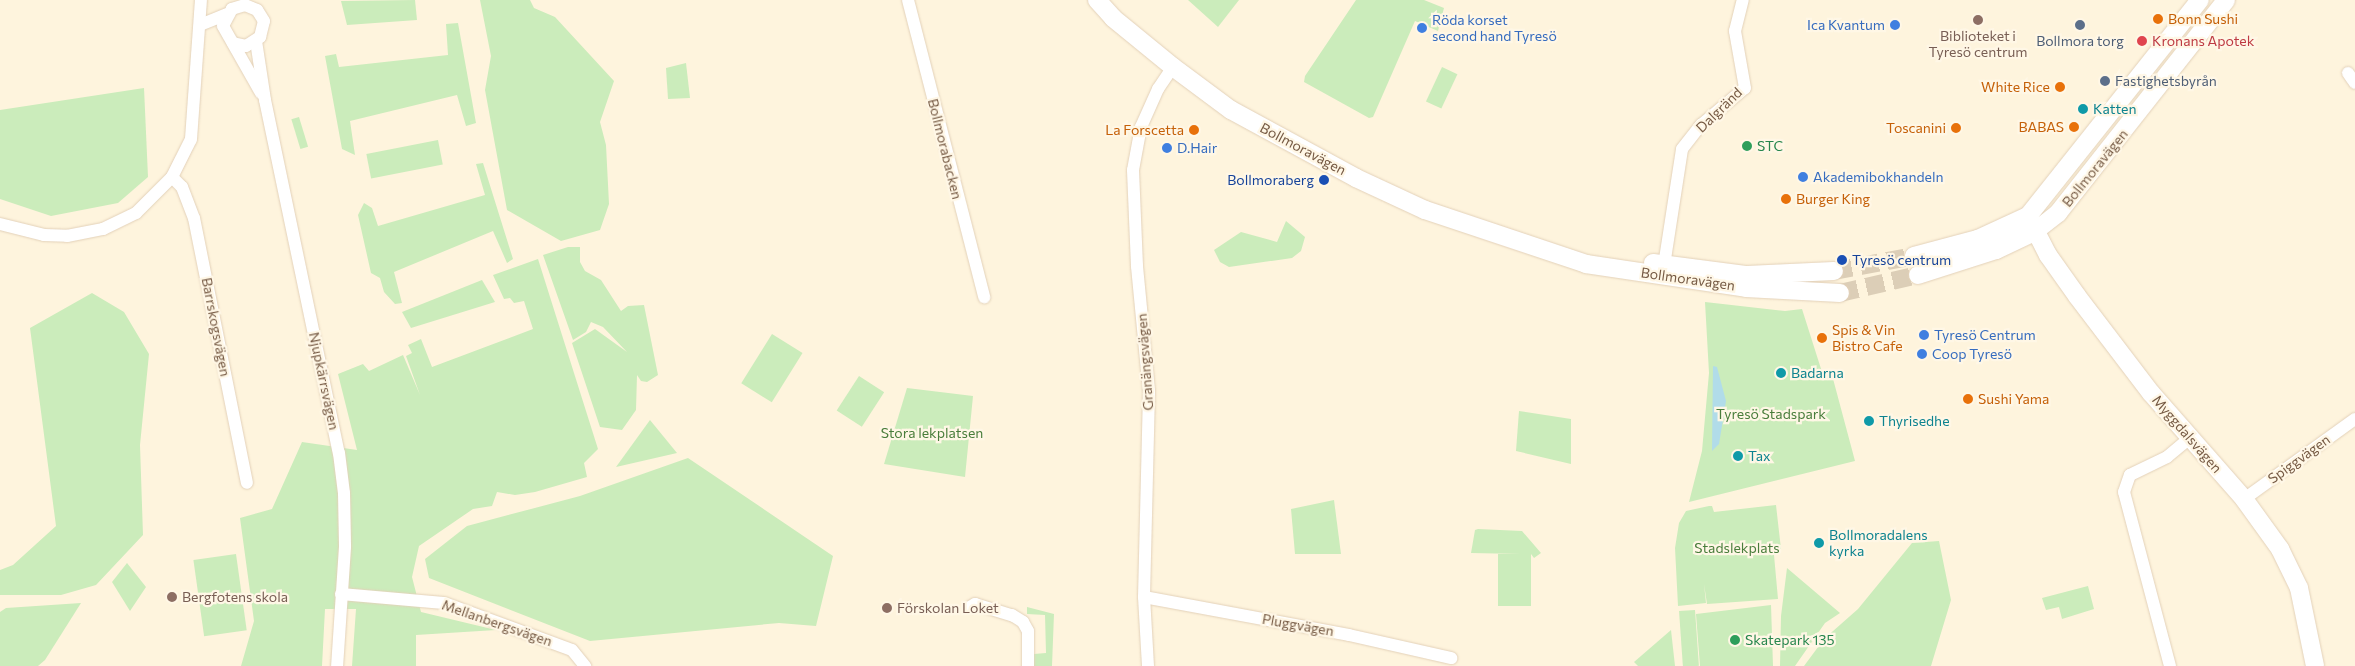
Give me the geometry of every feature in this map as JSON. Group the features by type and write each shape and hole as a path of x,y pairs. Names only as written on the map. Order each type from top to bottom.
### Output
{"street":[{"path":"0,224 44,236 67,236 103,229 136,213 172,177 191,139 201,0"},
{"name":"Bollmorabacken","path":"908,0 984,297"},
{"name":"Bollmoravägen","path":"1096,0 1173,67 1231,110 1356,178 1425,210 1539,248 1787,292 1840,293"},
{"name":"Dalgränd","path":"1663,271 1682,149 1701,125 1745,88 1735,31 1743,0"},
{"name":"Bollmoravägen","path":"1914,256 1978,239 2028,216 2200,0"},
{"name":"Bollmoravägen","path":"1918,275 1996,250 2034,232 2058,213 2226,0"},
{"name":"Njupkärrsvägen","path":"231,7 257,5 264,27 256,41 265,100 339,453 344,493 345,547 337,666"},
{"path":"200,25 231,7"},
{"path":"229,38 231,7"},
{"path":"200,25 246,46 256,41"},
{"name":"Njupkärrsvägen","path":"229,38 265,100"},
{"name":"Granängsvägen","path":"1148,666 1144,597 1149,391 1137,266 1132,170 1141,127 1158,89 1173,67"},
{"name":"Barrskogsvägen","path":"172,177 182,187 194,218 247,483"},
{"name":"Myggdalsvägen","path":"2028,216 2034,232 2112,343 2151,393 2244,500 2280,549 2299,588 2315,666"},
{"name":"Bollmoravägen","path":"1663,271 1747,274 1834,271"},
{"name":"Spiggvägen","path":"2244,500 2355,419"},
{"path":"2170,666 2126,507 2124,492 2130,475 2167,457 2191,437"},
{"name":"Mellanbergsvägen","path":"341,594 444,603 572,650 585,666"},
{"name":"Pluggvägen","path":"1144,597 1349,635 1451,658"},
{"path":"970,607 975,604 994,609 1023,622 1028,631 1028,666"}],"green space":[{"path":"415,0 417,20 347,25 341,1"},
{"path":"480,0 530,0 534,8 555,17 614,81 600,122 606,145 609,204 600,230 561,241 507,210 485,90 491,56"},
{"path":"1188,0 1239,0 1218,27"},
{"path":"1356,0 1424,0 1444,8 1438,31 1415,21 1373,117 1369,118 1304,82 1305,76"},
{"path":"458,23 476,123 466,126 457,95 350,121 355,155 342,149 325,56 336,54 339,67 448,55 446,24"},
{"path":"686,63 690,98 668,99 666,68"},
{"path":"1442,67 1457,74 1441,109 1426,101"},
{"path":"144,88 148,177 118,203 51,216 0,199 0,110"},
{"path":"299,117 308,147 300,149 291,119"},
{"path":"438,140 443,165 371,178 366,154"},
{"path":"483,163 513,259 507,263 493,231 394,272 402,303 395,304 384,292 380,278 371,273 358,215 364,203 372,208 378,226 485,195 476,164"},
{"path":"1286,221 1305,237 1301,251 1292,258 1229,267 1220,262 1214,250 1241,232 1277,242"},
{"path":"568,247 580,247 580,262 585,271 601,280 621,311 628,306 644,305 658,375 647,382 641,381 637,375 636,410 622,430 600,427 572,343 595,329 627,352 603,327 591,322 586,332 573,340 543,255"},
{"path":"538,259 598,449 584,463 587,477 535,492 515,495 497,492 492,506 473,509 419,546 412,577 421,612 496,630 416,635 416,666 352,666 356,609 325,609 322,666 241,666 254,621 240,518 272,509 302,442 357,450 338,374 363,364 369,371 403,355 420,395 406,356 412,353 408,345 421,339 432,367 533,329 524,301 514,303 510,298 504,299 493,275"},
{"path":"482,280 495,302 411,328 402,312"},
{"path":"92,293 124,312 149,354 140,445 143,535 96,585 61,595 0,595 0,570 13,565 56,526 30,328"},
{"name":"Tyresö Stadspark","path":"1705,302 1785,311 1802,309 1822,372 1830,371 1832,375 1855,461 1689,502 1702,451 1709,373"},
{"path":"772,334 803,353 772,402 741,383"},
{"path":"859,376 884,392 862,427 837,410"},
{"name":"Stora lekplatsen","path":"907,388 973,396 965,477 884,464"},
{"path":"1519,411 1571,419 1571,464 1516,451"},
{"path":"650,420 677,453 616,467"},
{"path":"688,458 833,556 816,626 779,623 590,641 429,578 425,559 467,526 580,496"},
{"path":"1334,500 1341,554 1295,554 1291,509"},
{"name":"Stadslekplats","path":"1776,505 1781,549 1774,555 1778,599 1707,604 1704,584 1706,603 1678,606 1675,548 1679,523 1686,511 1709,506 1712,506 1714,512"},
{"path":"1475,530 1522,531 1541,553 1534,558 1531,554 1531,606 1498,606 1498,554 1521,554 1471,553"},
{"path":"1939,541 1951,600 1931,666 1804,666 1824,639 1858,609 1912,543"},
{"path":"236,554 247,630 204,636 193,560"},
{"path":"127,563 146,587 130,611 112,582"},
{"path":"1787,568 1840,613 1825,623 1795,666 1780,666 1781,616"},
{"path":"2088,586 2094,609 2062,619 2059,607 2046,610 2042,598"},
{"path":"81,603 45,660 38,666 0,666 0,612 6,608"},
{"name":"Skatepark 135","path":"1771,605 1773,666 1700,666 1696,614"},
{"path":"1027,607 1054,614 1052,666 1034,666 1034,654 1046,653 1045,615 1027,614"},
{"path":"1695,610 1699,666 1683,666 1679,611"},
{"path":"1671,630 1675,666 1638,666 1634,662"}],"water":[{"path":"1713,366 1717,367 1726,401 1719,444 1712,451"}],"tunnel":[{"path":"1834,271 1914,256"},
{"path":"1840,293 1918,275"}],"place":[{"name":"Bonn Sushi","path":"2158,19"},
{"name":"Biblioteket i Tyresö centrum","path":"1978,20"},
{"name":"Ica Kvantum","path":"1895,25"},
{"name":"Bollmora torg","path":"2080,25"},
{"name":"Röda korset second hand Tyresö","path":"1422,28"},
{"name":"Kronans Apotek","path":"2142,41"},
{"name":"Fastighetsbyrån","path":"2105,81"},
{"name":"White Rice","path":"2060,87"},
{"name":"Katten","path":"2083,109"},
{"name":"BABAS","path":"2074,127"},
{"name":"Toscanini","path":"1956,128"},
{"name":"La Forscetta","path":"1194,130"},
{"name":"STC","path":"1747,146"},
{"name":"D.Hair","path":"1167,148"},
{"name":"Akademibokhandeln","path":"1803,177"},
{"name":"Bollmoraberg","path":"1324,180"},
{"name":"Burger King","path":"1786,199"},
{"name":"Tyresö centrum","path":"1842,260"},
{"name":"Tyresö Centrum","path":"1924,335"},
{"name":"Spis & Vin Bistro Cafe","path":"1822,338"},
{"name":"Coop Tyresö","path":"1922,354"},
{"name":"Badarna","path":"1781,373"},
{"name":"Sushi Yama","path":"1968,399"},
{"name":"Thyrisedhe","path":"1869,421"},
{"name":"Tax","path":"1738,456"},
{"name":"Bollmoradalens kyrka","path":"1819,543"},
{"name":"Bergfotens skola","path":"172,597"},
{"name":"Förskolan Loket","path":"887,608"},
{"name":"Skatepark 135","path":"1735,640"}]}
